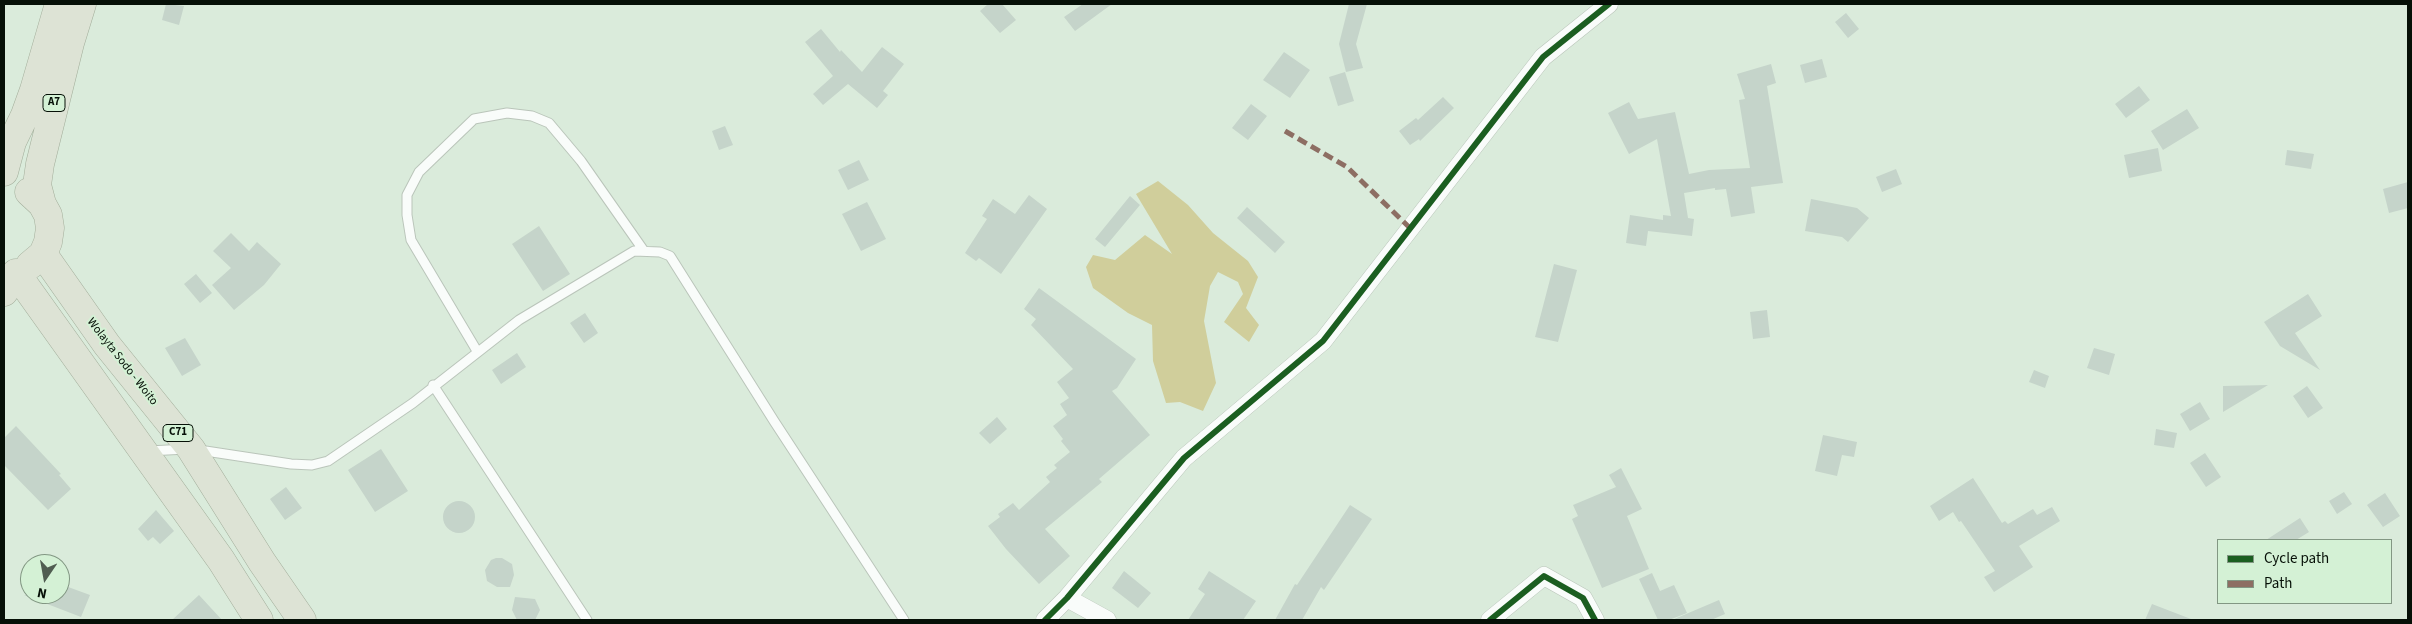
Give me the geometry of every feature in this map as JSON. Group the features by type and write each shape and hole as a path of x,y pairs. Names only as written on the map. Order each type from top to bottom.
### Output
{"highway":[{"name":"A7","path":"4,172 12,142 34,90 59,4"},
{"name":"A7","path":"43,254 48,242 50,228 48,216 42,204 37,186 40,164 65,61 82,4"},
{"path":"4,185 16,186 30,192 42,204"},
{"path":"43,254 8,280 144,452 221,560 259,620"},
{"name":"Wolayta Sodo - Woito","path":"43,254 107,345 192,449 302,620"}],"street":[{"path":"1046,620 1067,598 1184,458 1323,341 1543,57 1610,4"},
{"path":"1490,620 1544,576 1583,598 1595,620"},
{"path":"1067,598 1108,620"}],"lane":[{"path":"477,351 411,240 407,195 419,172 474,119 506,113 532,116 550,123 581,161 644,251"},
{"path":"144,452 192,449 312,466 328,461 412,403 519,320 634,251 660,252 670,256 774,421 904,620"},
{"path":"433,385 587,620"}],"shaded area":[{"path":"1158,181 1188,205 1213,233 1248,261 1258,277 1246,308 1259,325 1249,342 1224,322 1243,294 1238,282 1218,272 1210,286 1204,321 1216,383 1203,411 1180,402 1166,403 1153,361 1152,325 1128,313 1093,288 1086,267 1093,255 1115,260 1145,235 1172,254 1136,194"}],"building":[{"path":"166,4 184,6 179,25 162,20"},
{"path":"988,4 1002,4 1016,20 1000,33 980,11"},
{"path":"1083,4 1112,4 1075,31 1064,17"},
{"path":"1349,4 1367,4 1356,44 1363,68 1346,72 1339,44"},
{"path":"1846,13 1859,29 1848,38 1835,22"},
{"path":"821,29 840,52 841,50 862,72 882,47 904,64 883,91 888,95 877,108 848,84 823,105 813,94 833,76 805,42"},
{"path":"1284,52 1310,70 1290,98 1263,80"},
{"path":"1822,59 1827,77 1805,83 1800,65"},
{"path":"1771,64 1776,83 1767,86 1783,183 1751,187 1755,213 1731,217 1726,189 1715,190 1715,188 1684,193 1688,218 1694,219 1692,236 1648,231 1646,246 1626,243 1630,215 1663,220 1663,215 1671,216 1657,139 1629,154 1608,113 1629,102 1638,119 1675,112 1689,174 1709,170 1750,168 1739,100 1745,99 1737,74"},
{"path":"1345,72 1354,101 1338,106 1329,77"},
{"path":"2139,86 2150,100 2126,118 2115,104"},
{"path":"1443,97 1454,108 1420,141 1419,139 1410,145 1399,131 1416,118 1418,120"},
{"path":"1251,104 1267,116 1248,140 1232,128"},
{"path":"2187,109 2199,128 2163,150 2151,131"},
{"path":"725,126 733,145 719,150 712,131"},
{"path":"2158,148 2162,171 2129,178 2124,155"},
{"path":"2287,150 2314,154 2311,169 2285,165"},
{"path":"859,160 869,180 848,190 838,170"},
{"path":"1896,169 1902,184 1882,192 1876,177"},
{"path":"2408,182 2408,208 2389,213 2383,189"},
{"path":"1029,195 1047,209 1001,274 979,258 976,261 965,253 987,219 982,216 993,199 1015,214"},
{"path":"1130,196 1140,205 1105,247 1095,239"},
{"path":"1811,199 1857,208 1869,218 1848,242 1842,237 1805,231"},
{"path":"867,202 886,239 861,251 842,214"},
{"path":"1247,207 1285,242 1275,253 1237,218"},
{"path":"539,226 570,274 543,291 512,244"},
{"path":"231,233 249,251 257,242 281,264 264,285 234,310 212,285 231,268 213,251"},
{"path":"1554,264 1577,270 1558,342 1535,337"},
{"path":"196,274 212,293 200,303 184,284"},
{"path":"1039,288 1136,359 1117,388 1112,391 1150,435 1099,479 1102,482 1045,529 1070,556 1039,584 1006,549 988,526 1000,517 998,514 1013,503 1019,510 1050,482 1046,477 1057,468 1054,465 1070,452 1061,441 1063,439 1053,426 1067,415 1060,404 1069,398 1057,382 1073,369 1031,325 1036,319 1024,309"},
{"path":"2308,294 2322,316 2295,333 2320,370 2280,346 2264,322"},
{"path":"1767,310 1770,337 1753,339 1750,312"},
{"path":"585,313 598,333 584,343 570,323"},
{"path":"185,338 201,365 182,376 165,348"},
{"path":"2094,348 2115,354 2109,375 2087,368"},
{"path":"517,353 526,367 501,384 492,370"},
{"path":"2034,370 2049,376 2045,388 2029,382"},
{"path":"2268,385 2223,412 2223,386"},
{"path":"2307,386 2323,408 2308,418 2293,396"},
{"path":"2200,402 2210,419 2190,431 2180,414"},
{"path":"997,417 1007,429 990,444 979,433"},
{"path":"16,426 61,474 59,475 71,489 48,510 4,465 4,438"},
{"path":"2156,429 2177,433 2174,448 2154,445"},
{"path":"1823,435 1857,442 1854,457 1842,455 1837,476 1815,471"},
{"path":"381,449 408,491 375,512 348,470"},
{"path":"2205,453 2221,477 2206,487 2190,463"},
{"path":"1621,468 1642,509 1627,516 1649,569 1602,588 1572,519 1578,516 1573,505 1616,487 1609,475"},
{"path":"1973,478 2002,523 2005,521 2008,524 2033,509 2037,515 2052,507 2060,521 2019,546 2033,567 1994,592 1984,577 1995,571 1961,521 1959,522 1953,512 1939,521 1930,506"},
{"path":"286,487 302,508 285,520 270,499"},
{"path":"2344,492 2352,504 2337,514 2329,501"},
{"path":"2385,493 2400,516 2383,527 2367,505"},
{"path":"459,501 471,505 475,517 471,529 459,533 447,529 443,517 447,505"},
{"path":"1350,505 1372,519 1324,590 1321,587 1302,620 1275,620 1295,584 1297,585"},
{"path":"156,510 174,531 160,544 153,537 148,541 138,529"},
{"path":"2300,518 2309,532 2298,539 2268,539"},
{"path":"502,558 512,564 514,575 510,587 497,587 487,581 485,570 491,560"},
{"path":"1124,571 1151,593 1138,608 1112,588"},
{"path":"1209,571 1256,601 1243,620 1188,620 1205,594 1198,589"},
{"path":"1652,573 1660,591 1674,585 1687,613 1669,620 1658,620 1639,579"},
{"path":"70,588 90,595 81,617 47,604 70,604"},
{"path":"199,595 222,620 172,620"},
{"path":"515,597 535,599 540,610 535,620 517,620 512,610"},
{"path":"1719,600 1725,614 1711,620 1672,620"},
{"path":"2152,604 2191,619 2145,620"}],"marked path":[{"path":"1285,131 1347,167 1410,228"}],"cycle path":[{"path":"1045,620 1067,598 1184,458 1323,341 1543,57 1609,4"},
{"path":"1490,620 1544,576 1583,598 1595,620"}]}
